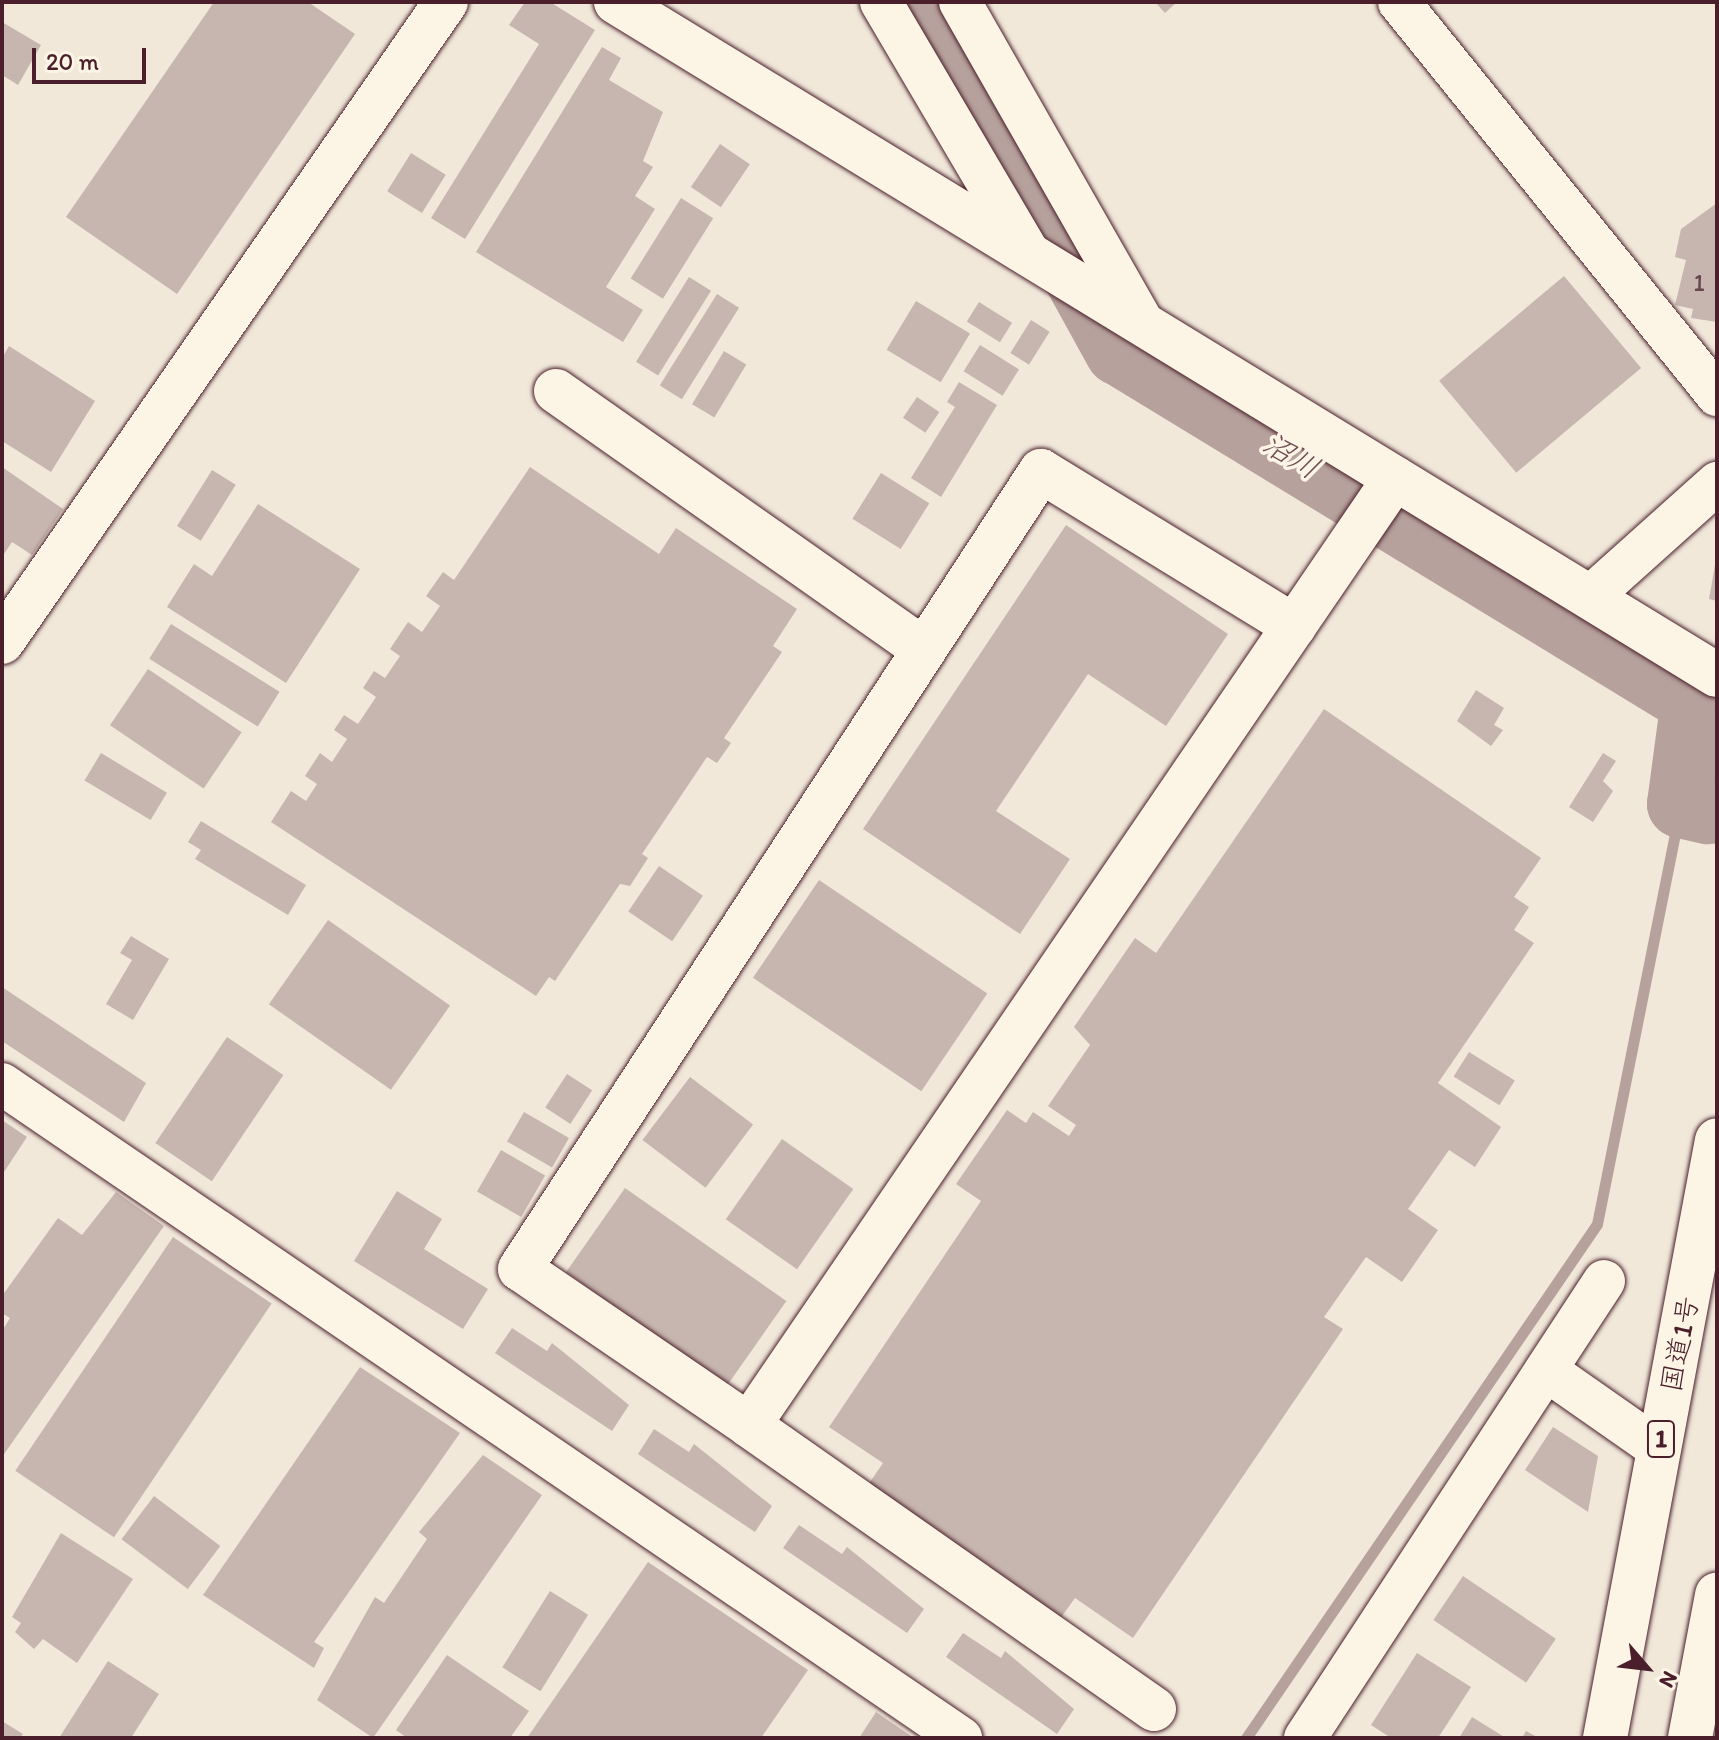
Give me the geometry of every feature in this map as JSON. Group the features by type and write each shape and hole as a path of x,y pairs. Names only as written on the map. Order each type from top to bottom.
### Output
{"main road":[{"path":"2,642 446,2"},
{"path":"616,2 1717,675"},
{"path":"556,391 924,650"},
{"path":"1154,1709 749,1425 520,1269 1041,471 1294,626"},
{"path":"749,1425 1395,478"},
{"name":"国道1号","path":"1605,1738 1717,1140"},
{"path":"1690,1738 1717,1595"}],"street":[{"path":"881,2 1036,259"},
{"path":"960,2 1134,318"},
{"path":"1399,2 1717,395"},
{"path":"1590,597 1717,483"},
{"path":"2,1084 961,1738"},
{"path":"1305,1738 1604,1281"},
{"path":"1546,1370 1659,1449"}],"building":[{"path":"214,2 308,2 355,34 177,294 66,217"},
{"path":"525,2 550,2 595,30 465,239 431,218 539,44 509,25"},
{"path":"1155,2 1177,2 1165,13"},
{"path":"2,22 41,45 18,85 2,75"},
{"path":"602,47 621,58 609,80 663,112 643,161 653,167 635,196 655,209 606,287 643,310 623,342 476,252"},
{"path":"720,144 750,164 721,207 691,187"},
{"path":"411,153 446,175 422,213 387,191"},
{"path":"681,198 713,218 663,299 631,279"},
{"path":"1717,203 1717,322 1691,318 1693,309 1675,305 1686,260 1675,257 1681,229"},
{"path":"1564,276 1641,368 1516,473 1439,381"},
{"path":"689,277 711,291 658,376 636,362"},
{"path":"717,294 739,308 682,399 660,386"},
{"path":"916,301 970,333 941,382 887,350"},
{"path":"979,302 1012,323 1000,342 967,322"},
{"path":"1031,320 1050,332 1029,365 1010,353"},
{"path":"980,345 1019,369 1003,396 964,371"},
{"path":"9,346 95,401 51,472 2,441 2,358"},
{"path":"724,351 746,364 714,418 692,404"},
{"path":"959,382 997,405 941,497 911,478 955,407 947,402"},
{"path":"917,397 939,412 925,433 903,418"},
{"path":"2,467 63,509 32,555 12,542 2,557"},
{"path":"530,467 659,554 676,528 797,609 773,646 782,652 724,738 731,743 717,763 707,757 642,854 648,858 630,886 620,884 555,981 549,977 536,996 271,822 291,791 306,801 317,784 305,776 320,753 332,762 347,739 334,730 344,715 358,724 376,697 363,688 374,671 385,678 400,656 390,649 408,622 422,632 440,606 426,596 443,572 454,580"},
{"path":"212,470 236,485 201,541 177,526"},
{"path":"881,473 929,503 901,549 852,519"},
{"path":"258,504 360,569 286,683 167,607 194,564 212,576"},
{"path":"1066,525 1228,634 1166,726 1088,674 996,811 1070,859 1020,934 863,829"},
{"path":"1717,565 1717,601 1709,599"},
{"path":"171,624 280,692 258,727 149,659"},
{"path":"148,669 242,732 204,789 110,725"},
{"path":"1476,690 1504,708 1494,725 1503,730 1491,746 1457,721"},
{"path":"1324,709 1541,858 1514,897 1529,907 1514,930 1534,943 1438,1083 1501,1127 1475,1167 1449,1150 1408,1209 1438,1230 1402,1282 1366,1257 1324,1317 1343,1329 1133,1638 1075,1598 1060,1619 866,1488 883,1463 829,1427 981,1201 956,1184 1007,1110 1026,1123 1033,1112 1069,1136 1076,1125 1048,1106 1090,1045 1074,1027 1135,938 1156,953"},
{"path":"101,753 167,793 151,820 85,780"},
{"path":"1603,753 1616,761 1603,781 1613,791 1593,822 1569,807"},
{"path":"201,821 306,885 288,915 195,859 201,850 188,842"},
{"path":"659,866 703,896 672,941 628,912"},
{"path":"819,880 987,994 921,1091 753,978"},
{"path":"328,920 450,1005 391,1090 269,1004"},
{"path":"131,936 169,959 133,1020 106,1004 132,960 120,953"},
{"path":"2,987 146,1083 124,1122 2,1041"},
{"path":"227,1037 283,1075 212,1181 155,1143"},
{"path":"1469,1052 1515,1081 1499,1105 1454,1077"},
{"path":"567,1074 592,1090 570,1124 545,1108"},
{"path":"690,1077 753,1125 706,1188 642,1140"},
{"path":"524,1112 569,1138 552,1167 507,1141"},
{"path":"2,1120 27,1137 2,1175"},
{"path":"782,1139 853,1189 797,1269 726,1219"},
{"path":"501,1150 545,1176 521,1217 477,1192"},
{"path":"625,1188 786,1301 727,1385 566,1272"},
{"path":"397,1191 442,1219 424,1249 488,1289 463,1329 354,1261"},
{"path":"116,1192 164,1226 2,1457 2,1331 10,1318 2,1313 2,1296 58,1218 82,1235"},
{"path":"173,1237 272,1304 114,1537 15,1471"},
{"path":"512,1328 547,1351 552,1343 629,1405 612,1431 495,1353"},
{"path":"360,1367 460,1433 314,1642 324,1648 314,1668 203,1595"},
{"path":"1553,1427 1598,1456 1588,1512 1525,1470"},
{"path":"654,1429 689,1452 694,1444 772,1506 755,1532 638,1454"},
{"path":"483,1455 542,1495 373,1738 317,1700 375,1597 384,1603 427,1539 419,1532"},
{"path":"154,1496 220,1546 188,1589 122,1539"},
{"path":"799,1525 842,1554 847,1547 924,1609 907,1633 783,1548"},
{"path":"61,1533 133,1579 77,1663 43,1639 34,1649 15,1632 21,1623 12,1617"},
{"path":"648,1562 808,1670 761,1738 527,1738"},
{"path":"1463,1576 1556,1639 1526,1683 1433,1620"},
{"path":"550,1591 588,1615 540,1691 502,1667"},
{"path":"963,1633 1001,1658 1005,1651 1074,1709 1057,1734 946,1657"},
{"path":"1417,1653 1471,1687 1438,1738 1391,1738 1371,1725"},
{"path":"447,1655 529,1711 510,1738 407,1738 396,1730"},
{"path":"108,1661 159,1694 131,1738 59,1738"},
{"path":"876,1712 914,1738 859,1738"},
{"path":"1472,1717 1506,1738 1459,1738"},
{"path":"2,1721 23,1734 20,1738 2,1738"},
{"path":"1526,1731 1539,1738 1522,1738"}],"waterway":[{"name":"沼川","path":"926,2 1119,351 1682,694 1694,707 1681,804 1708,810"},
{"path":"1246,1738 1597,1224 1681,804"}]}
